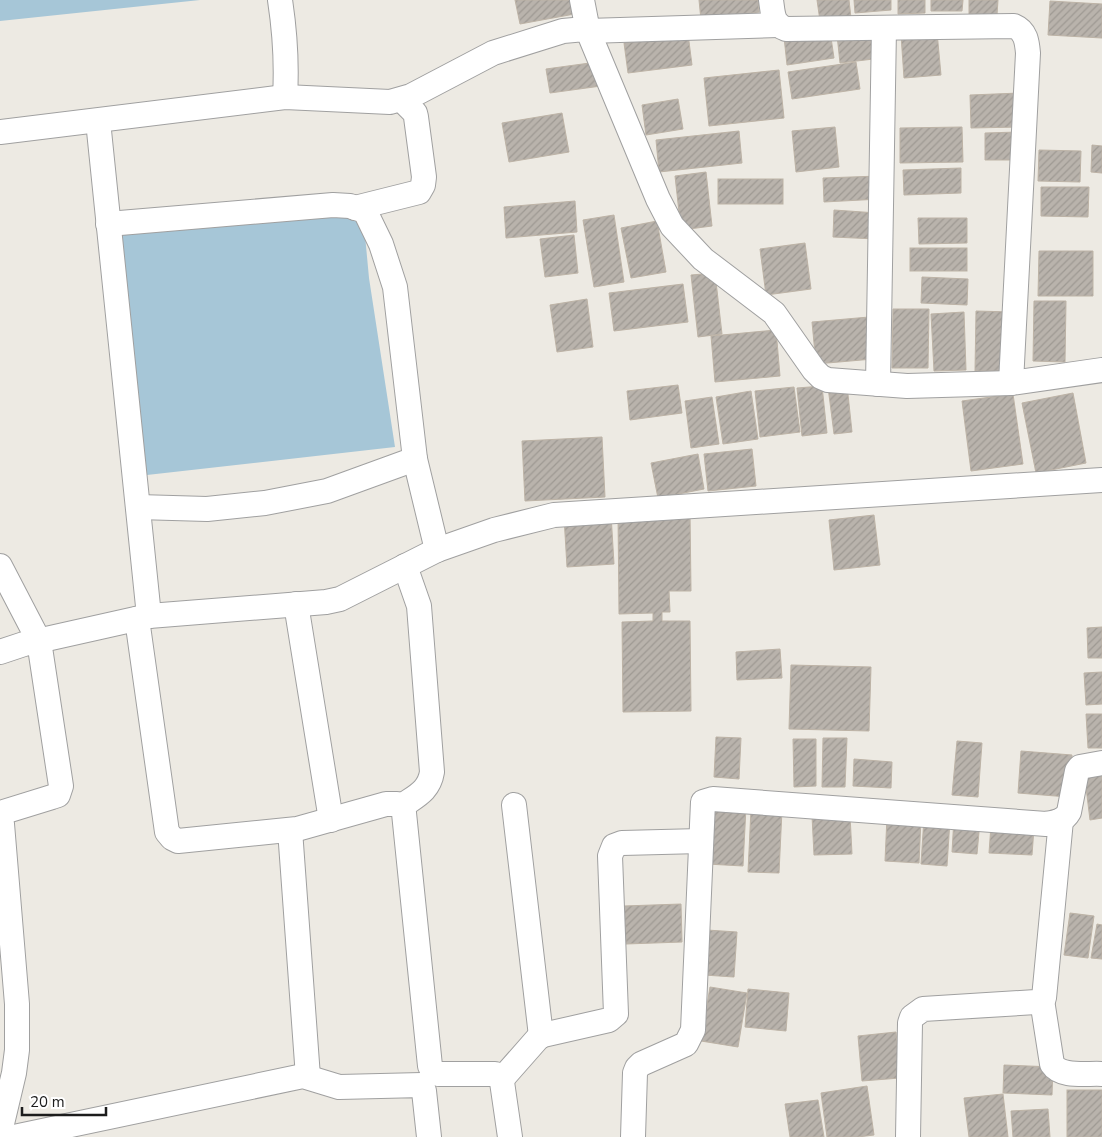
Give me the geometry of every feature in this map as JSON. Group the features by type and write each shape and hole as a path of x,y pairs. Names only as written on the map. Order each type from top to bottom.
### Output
{"street":[{"path":"280,0 287,65 285,97"},
{"path":"582,0 588,30 658,199 672,226 703,259 774,313 821,377 828,380 908,386 1011,383 1102,370"},
{"path":"771,0 775,21 778,25"},
{"path":"0,132 285,97 390,102 402,100 493,53 563,31 580,29 778,25 786,29 1014,26 1020,29 1027,40 1028,53 1011,383"},
{"path":"878,384 884,28"},
{"path":"355,208 419,192 423,185 424,177 416,117 402,100"},
{"path":"98,121 138,507 143,617 167,832 178,841 290,830 304,828 386,804 402,806"},
{"path":"108,224 334,205 365,211 381,244 395,287 415,459 437,550"},
{"path":"138,507 207,509 265,504 327,491 415,459"},
{"path":"0,652 143,617 340,599 437,550 494,530 554,515 1102,480"},
{"path":"0,566 39,641 60,786 60,792 52,798 0,813"},
{"path":"402,806 426,788 431,781 432,772 419,606 405,566"},
{"path":"296,604 331,820"},
{"path":"633,1137 635,1073 637,1068 641,1064 686,1044 693,1030 703,802 713,799 1046,824 1061,820 1069,812 1077,771 1080,767 1102,763"},
{"path":"514,805 541,1036"},
{"path":"402,806 430,1066 434,1072 439,1074 498,1075 501,1080 510,1137"},
{"path":"0,818 17,1004 17,1050 14,1073 0,1133 3,1137"},
{"path":"1061,820 1046,992 1042,1000 1052,1064 1063,1073 1102,1074"},
{"path":"290,830 308,1077"},
{"path":"501,1080 541,1036 609,1020 616,1014 610,856 614,846 622,843 701,841"},
{"path":"908,1137 910,1023 912,1017 923,1009 1042,1000"},
{"path":"14,1137 299,1077 308,1077 330,1085 347,1088 422,1085 428,1137"}],"water":[{"path":"0,0 200,0 0,21"},
{"path":"363,214 369,278 395,447 138,476 111,233"}],"building":[{"path":"515,0 577,0 580,13 520,24"},
{"path":"699,0 758,0 759,12 701,20"},
{"path":"817,0 849,0 851,18 820,21"},
{"path":"854,0 891,0 891,10 855,13"},
{"path":"898,0 925,0 925,13 898,14"},
{"path":"931,0 963,0 962,11 931,11"},
{"path":"969,0 998,0 997,15 969,14"},
{"path":"1050,1 1102,4 1102,38 1048,35"},
{"path":"879,30 882,58 840,63 837,35"},
{"path":"830,31 834,58 787,65 784,37"},
{"path":"937,32 941,75 904,78 901,35"},
{"path":"688,34 692,65 628,73 624,43"},
{"path":"597,62 601,86 550,93 546,69"},
{"path":"856,62 860,89 792,99 788,72"},
{"path":"779,70 784,118 709,126 704,78"},
{"path":"1020,93 1021,127 971,128 970,95"},
{"path":"678,99 683,129 646,135 642,105"},
{"path":"562,113 569,152 509,162 502,123"},
{"path":"835,127 839,167 796,172 792,131"},
{"path":"962,127 963,162 900,163 900,128"},
{"path":"739,131 742,163 659,172 656,140"},
{"path":"1018,132 1018,160 985,160 985,133"},
{"path":"1092,145 1102,146 1102,173 1091,172"},
{"path":"1039,150 1081,151 1080,182 1038,181"},
{"path":"961,168 961,193 904,195 903,170"},
{"path":"706,172 712,226 681,230 675,176"},
{"path":"879,176 880,199 824,202 823,178"},
{"path":"718,179 783,179 783,204 718,204"},
{"path":"1041,187 1089,187 1088,217 1041,216"},
{"path":"575,201 577,232 506,238 504,207"},
{"path":"834,210 877,213 876,239 833,237"},
{"path":"614,215 624,282 594,287 583,220"},
{"path":"918,218 967,218 967,243 919,244"},
{"path":"657,221 666,272 631,278 621,228"},
{"path":"574,235 578,273 545,277 540,239"},
{"path":"805,243 811,289 766,295 760,249"},
{"path":"910,248 967,248 967,271 910,271"},
{"path":"1039,251 1093,251 1093,296 1038,296"},
{"path":"715,273 722,334 698,337 691,275"},
{"path":"922,277 968,279 967,305 921,303"},
{"path":"683,284 688,322 614,331 609,293"},
{"path":"587,299 593,347 557,352 550,305"},
{"path":"1034,301 1066,301 1065,362 1033,361"},
{"path":"893,309 929,309 928,368 892,368"},
{"path":"976,311 1011,312 1010,371 975,371"},
{"path":"964,312 966,370 934,371 931,314"},
{"path":"869,317 873,359 816,364 812,322"},
{"path":"776,330 780,376 715,382 711,336"},
{"path":"678,385 682,413 630,420 627,391"},
{"path":"847,385 852,432 834,434 828,387"},
{"path":"822,386 827,433 802,436 797,388"},
{"path":"794,387 800,432 760,437 755,391"},
{"path":"751,391 758,439 723,444 716,397"},
{"path":"1073,393 1086,463 1036,473 1022,403"},
{"path":"1013,394 1023,464 971,471 962,401"},
{"path":"712,397 719,444 691,448 685,401"},
{"path":"602,437 605,497 525,501 522,441"},
{"path":"752,449 756,486 708,491 704,454"},
{"path":"698,454 704,489 658,498 651,463"},
{"path":"690,513 691,591 669,591 670,612 662,612 662,621 690,621 691,711 623,712 622,622 653,621 653,613 619,614 618,514"},
{"path":"611,514 614,564 567,567 564,517"},
{"path":"874,515 880,565 834,570 829,520"},
{"path":"1102,627 1102,658 1088,658 1087,628"},
{"path":"780,649 782,678 737,680 736,652"},
{"path":"791,665 871,667 869,731 789,729"},
{"path":"1102,672 1102,704 1086,705 1084,673"},
{"path":"1086,714 1102,714 1102,748 1088,748"},
{"path":"716,737 741,738 739,779 714,777"},
{"path":"823,738 847,738 845,787 822,787"},
{"path":"793,739 816,739 816,786 794,787"},
{"path":"957,741 982,743 978,797 952,795"},
{"path":"1021,751 1072,755 1068,797 1018,793"},
{"path":"854,759 892,762 891,788 853,786"},
{"path":"1102,769 1102,818 1090,820 1084,771"},
{"path":"709,806 746,807 743,866 707,864"},
{"path":"751,809 782,810 779,873 748,872"},
{"path":"850,815 852,854 814,855 812,816"},
{"path":"887,817 921,819 919,863 885,861"},
{"path":"924,818 950,820 947,866 921,864"},
{"path":"954,818 980,821 977,854 952,852"},
{"path":"991,825 1034,828 1032,855 989,853"},
{"path":"681,904 682,942 626,944 624,906"},
{"path":"1070,913 1094,916 1088,958 1064,955"},
{"path":"1097,924 1102,925 1102,959 1091,958"},
{"path":"707,930 737,932 734,977 704,975"},
{"path":"710,987 747,993 738,1047 701,1041"},
{"path":"748,989 789,993 786,1031 745,1027"},
{"path":"896,1032 900,1078 862,1081 858,1036"},
{"path":"1004,1065 1053,1067 1052,1095 1003,1093"},
{"path":"867,1086 874,1135 827,1137 821,1093"},
{"path":"1067,1090 1102,1090 1102,1137 1067,1137"},
{"path":"1003,1094 1008,1137 969,1137 964,1098"},
{"path":"818,1100 824,1137 790,1137 785,1104"},
{"path":"1048,1109 1050,1137 1013,1137 1011,1111"}]}
